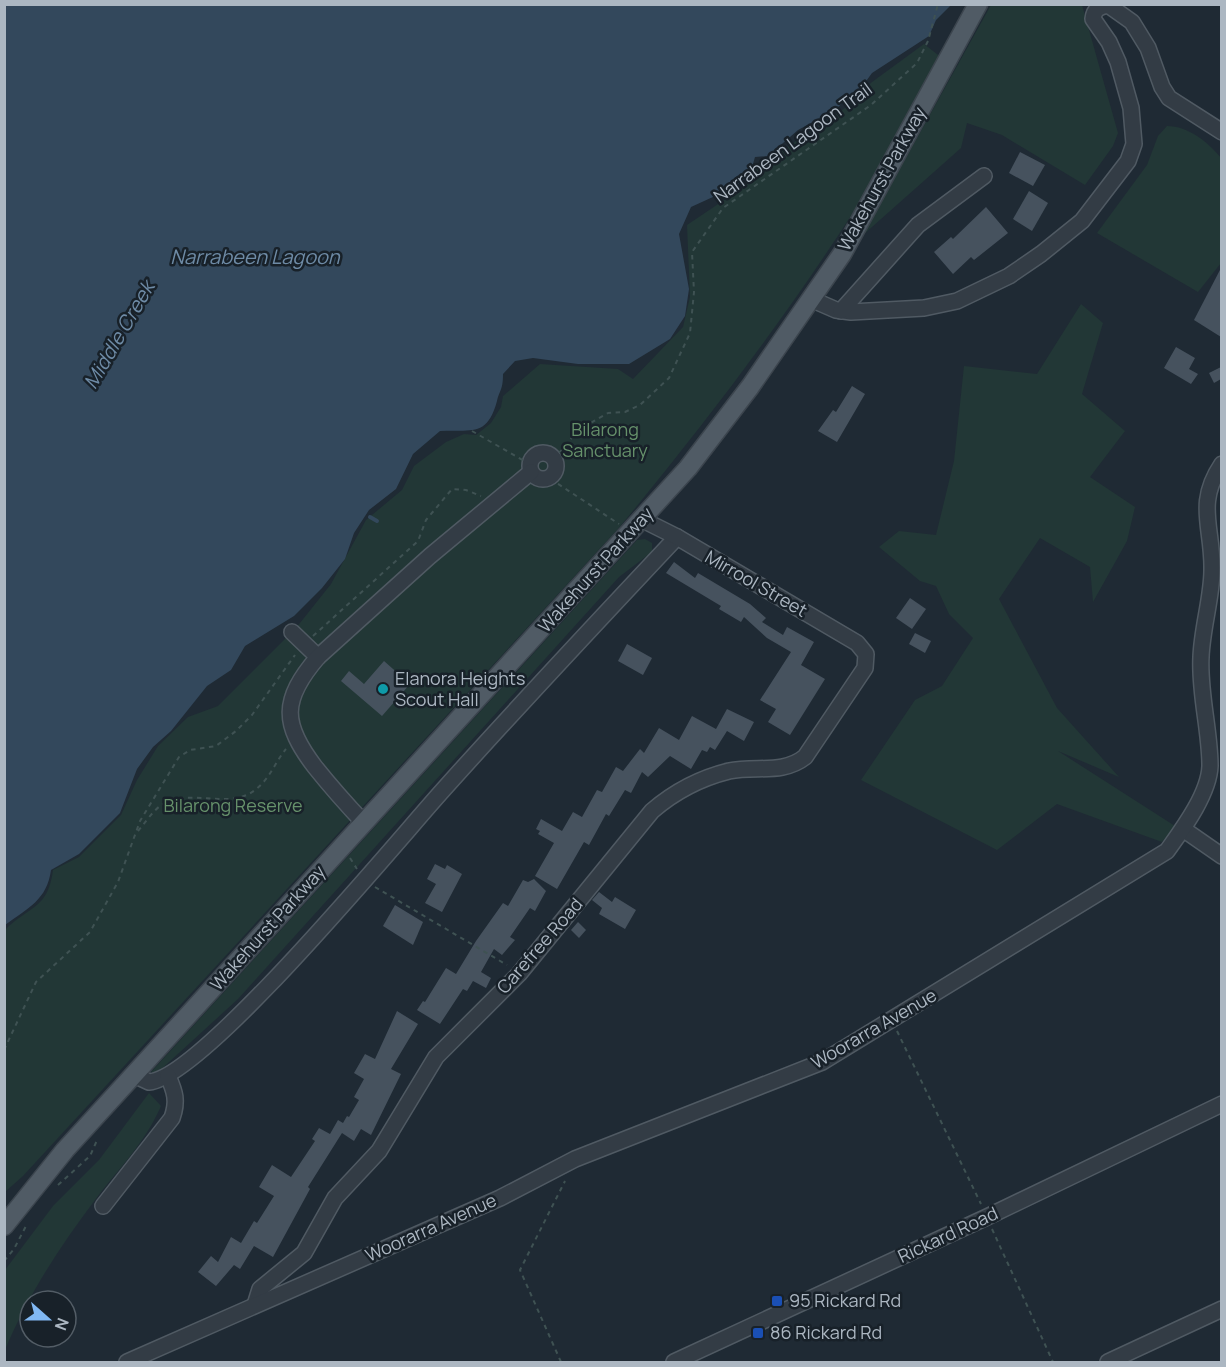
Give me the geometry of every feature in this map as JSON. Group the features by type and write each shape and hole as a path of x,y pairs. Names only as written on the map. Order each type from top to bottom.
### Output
{"main road":[{"name":"Wakehurst Parkway","path":"4,1227 65,1150 688,468 813,300 842,254 978,4"}],"street":[{"path":"813,300 841,311 924,308 957,301 1009,276 1082,221 1128,161 1134,144 1131,108 1118,62 1109,42 1093,18 1099,6 1108,5 1132,22 1148,48 1162,87 1169,98 1221,132"},
{"path":"841,311 918,225 984,176"},
{"path":"364,823 335,792 295,740 290,712 294,692 304,673 318,657 531,468 538,455 545,454 552,458 555,469 548,478 541,479 531,468"},
{"name":"Woorarra Avenue","path":"127,1362 490,1202 575,1159 822,1062 1167,851 1183,829 1200,798 1210,768 1200,659 1203,619 1212,571 1206,501 1210,482 1221,464"},
{"name":"Mirrool Street","path":"637,526 677,537 857,643 866,654"},
{"name":"Wakehurst Parkway","path":"168,1076 199,1053 236,1018 677,537"},
{"path":"292,632 318,657"},
{"name":"Carefree Road","path":"255,1305 260,1289 303,1253 335,1198 379,1151 436,1057 519,974 652,811 673,793 730,771 793,767 805,757 865,668 866,654"},
{"path":"1183,829 1221,856"},
{"path":"103,1206 172,1118 176,1106 176,1095 168,1076 149,1082 134,1076"},
{"name":"Rickard Road","path":"674,1362 987,1217 1221,1104"},
{"path":"1108,1362 1221,1309"}],"path":[{"name":"Narrabeen Lagoon Trail","path":"552,458 566,447 576,432 608,412 625,412 640,405 669,378 690,333 694,292 692,252 723,208 871,105 917,63 928,41 938,4"},
{"path":"472,431 548,478 637,526"},
{"path":"4,1050 36,982 90,932 118,882 136,833 161,805 185,798 217,801 247,796 264,781 284,750 295,740"},
{"path":"343,846 363,880 519,974"},
{"path":"892,1020 987,1217 1053,1362"},
{"path":"53,1189 85,1161 99,1137"},
{"path":"561,1362 520,1270 575,1159"},
{"path":"4,1261 14,1249 30,1217"}],"green space":[{"path":"991,5 1082,5 1118,133 1113,146 1085,185 1002,135 967,123 961,148 863,235"},
{"name":"Bilarong Reserve","path":"924,44 942,58 873,181 814,271 752,359 652,487 618,529 23,1176 5,1192 5,930 42,900 47,893 53,870 79,857 121,815 137,780 158,746 188,717 218,706 296,628 331,584 366,520 402,490 414,466 446,442 464,434 476,435 491,423 501,407 503,396 540,364 618,369 633,379 683,327 690,297 687,225 739,190 759,166 845,108 872,82"},
{"path":"1167,126 1182,129 1197,136 1221,158 1221,263 1198,292 1097,233 1147,165 1158,136"},
{"path":"1081,304 1103,323 1082,394 1125,431 1090,477 1135,507 1127,541 1093,602 1090,567 1040,538 999,599 1057,708 1119,777 1058,751 1175,826 1162,842 1057,804 997,850 861,780 915,700 942,686 973,638 949,614 936,586 920,581 879,547 899,531 936,535 954,461 964,366 1037,374"},
{"path":"645,539 652,543 652,552 619,577 238,999 156,1074 151,1072 637,540"},
{"path":"149,1093 161,1106 139,1144 69,1235 35,1289 18,1289 18,1322 5,1350 5,1270 53,1206 99,1160"}],"water":[{"name":"Narrabeen Lagoon","path":"5,4 951,5 936,20 929,36 872,73 856,95 844,100 836,110 798,130 768,156 755,157 750,174 737,186 691,207 679,234 689,289 685,316 670,339 629,364 578,364 533,358 515,361 503,374 502,386 493,413 483,426 469,430 440,431 413,454 396,489 369,510 354,533 345,559 322,588 294,616 245,646 231,670 207,686 171,731 153,747 137,769 120,813 79,854 51,870 41,896 29,908 5,925"}],"building":[{"path":"1020,152 1045,165 1033,186 1009,173"},
{"path":"1029,191 1048,203 1032,231 1013,219"},
{"path":"986,207 1008,233 974,260 971,257 953,274 934,252 951,237 953,239"},
{"path":"1221,268 1221,337 1194,320"},
{"path":"1176,347 1195,358 1189,369 1198,374 1191,384 1164,368"},
{"path":"1221,367 1221,379 1214,383 1209,373"},
{"path":"852,386 865,394 837,442 818,431 833,410 836,412"},
{"path":"674,562 695,578 698,573 750,604 766,618 762,622 783,635 787,627 814,642 801,665 825,679 790,735 768,722 776,709 760,700 791,652 767,638 744,617 741,622 719,609 721,606 666,573"},
{"path":"910,598 926,609 912,629 896,618"},
{"path":"915,633 931,641 925,653 909,644"},
{"path":"627,644 652,658 643,675 618,661"},
{"name":"Elanora Heights Scout Hall","path":"384,661 410,684 382,716 341,681 349,671 364,684"},
{"path":"727,709 754,722 744,741 727,731 715,750 710,747 707,752 702,750 691,769 670,756 648,777 642,772 631,793 625,790 609,816 606,814 589,845 584,842 557,889 535,876 554,843 538,834 540,831 536,829 541,819 562,831 573,812 582,817 597,790 602,792 616,767 623,771 640,749 644,753 659,728 679,740 692,716 716,729"},
{"path":"435,864 445,869 447,865 462,874 442,912 425,903 436,884 427,879"},
{"path":"534,879 546,891 535,911 530,908 510,937 515,940 502,955 494,949 481,972 491,978 486,988 473,981 467,991 463,989 440,1024 417,1010 423,1001 425,1002 446,968 456,974 503,903 508,906 523,880 528,882"},
{"path":"599,892 612,902 615,897 636,910 625,929 599,914 602,908 592,900"},
{"path":"395,905 423,922 413,945 383,926"},
{"path":"578,922 586,930 579,938 571,930"},
{"path":"397,1011 418,1024 391,1069 401,1074 371,1135 361,1129 354,1141 342,1133 308,1187 310,1189 273,1257 254,1246 240,1269 234,1265 216,1286 198,1272 211,1256 218,1262 231,1237 241,1243 254,1221 257,1223 274,1196 259,1187 272,1165 291,1177 315,1141 312,1139 319,1128 330,1134 338,1120 343,1123 347,1116 349,1117 359,1100 354,1097 364,1079 354,1073 365,1054 375,1059"}],"waterway":[{"path":"370,517 377,521"}],"place":[{"name":"Elanora Heights Scout Hall","path":"383,689"},
{"name":"95 Rickard Rd","path":"777,1301"},
{"name":"86 Rickard Rd","path":"758,1333"}],"water label":[{"name":"Middle Creek","path":"119,335"}],"park label":[{"name":"Bilarong Sanctuary","path":"605,440"}]}
